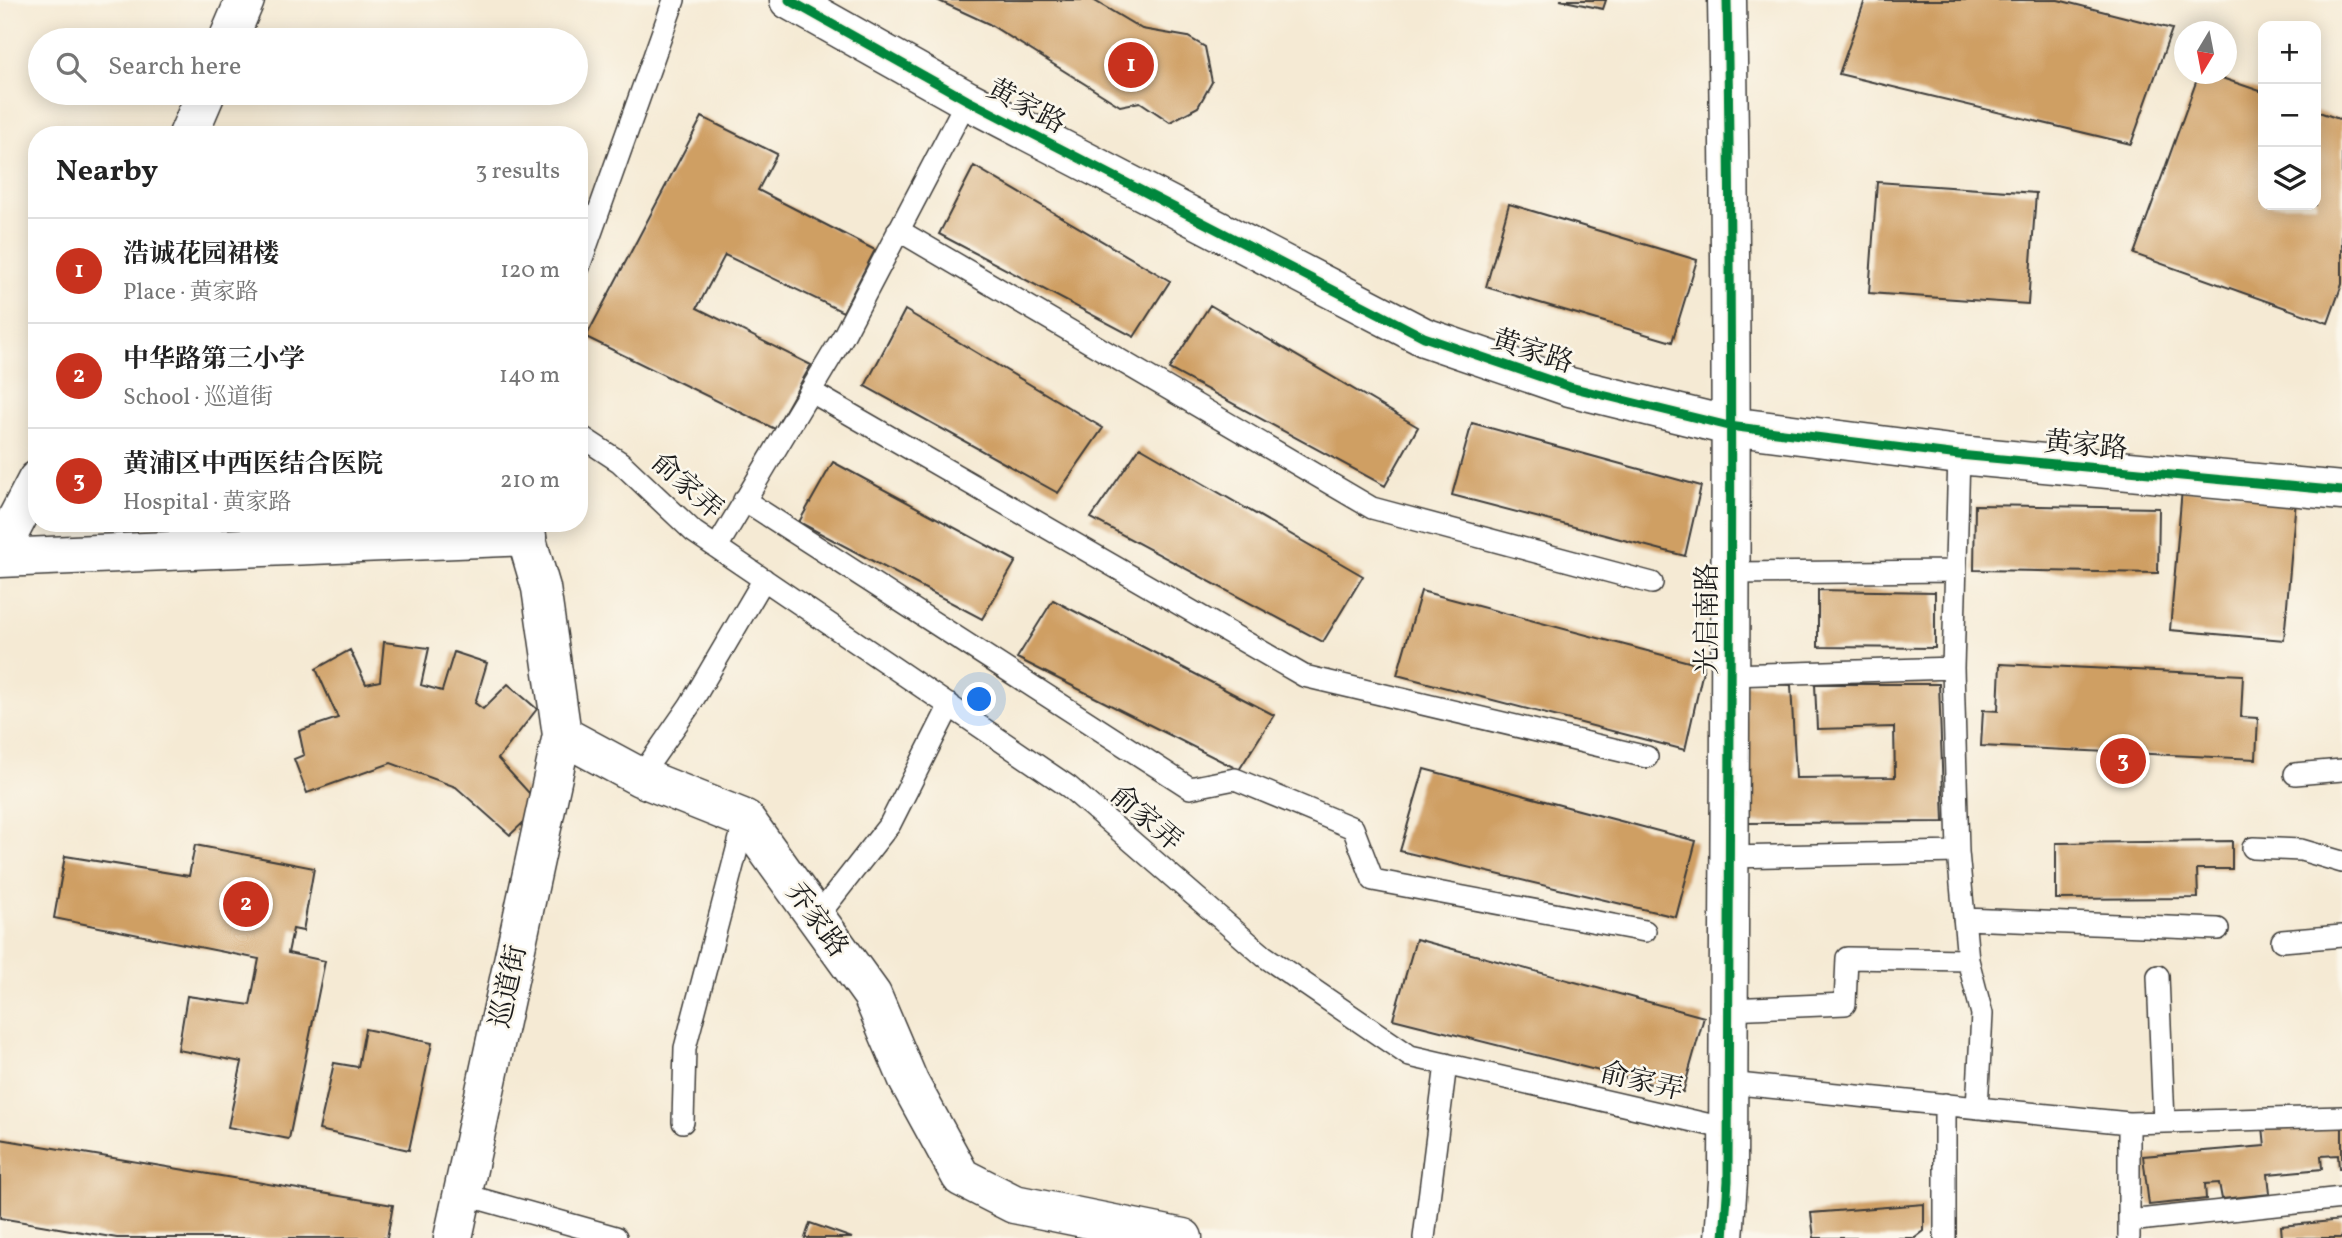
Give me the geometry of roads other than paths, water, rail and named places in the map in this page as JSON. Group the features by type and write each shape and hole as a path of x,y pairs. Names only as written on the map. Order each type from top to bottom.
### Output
{"street":[{"path":"233,28 245,0"},
{"name":"黄家路","path":"789,0 967,100 1424,337 1570,387 1729,426 1959,456 2342,491"},
{"name":"光启南路","path":"1724,1238 1728,1129 1729,857 1727,0"},
{"path":"192,126 201,105"},
{"path":"0,551 28,497"},
{"path":"0,558 487,532"},
{"path":"525,532 541,588 562,734 640,777 745,819"},
{"name":"巡道街","path":"453,1238 562,734"},
{"name":"乔家路","path":"745,819 872,995 909,1082 961,1177 1014,1204 1183,1238"}],"lane":[{"path":"588,242 674,0"},
{"path":"717,547 844,335 967,100"},
{"path":"898,230 1372,508 1652,583"},
{"path":"810,391 1304,676 1647,757"},
{"name":"俞家弄","path":"588,441 620,462 694,532 1069,787 1264,956 1410,1056 1728,1129"},
{"path":"1959,456 1953,668 1958,852 1968,960 1982,1014 1977,1108"},
{"path":"744,500 1190,788 1235,779 1353,828 1373,880 1645,931"},
{"path":"1729,573 1954,571"},
{"path":"640,777 690,705 764,579"},
{"path":"1729,675 1953,668"},
{"path":"817,917 890,824 950,705"},
{"path":"2295,774 2342,770"},
{"path":"683,1122 685,1048 745,819"},
{"path":"2253,848 2301,850 2342,862"},
{"path":"1729,857 1958,852"},
{"path":"1964,919 2218,929"},
{"path":"2282,941 2342,936"},
{"path":"1728,1010 1845,1004 1847,958 1968,960"},
{"path":"2158,976 2164,1122"},
{"path":"1424,1238 1446,1064"},
{"path":"1728,1083 2129,1123 2342,1118"},
{"path":"1945,1104 1945,1238"},
{"path":"2129,1123 2129,1230 2342,1198"},
{"path":"462,1194 616,1237"}],"place":[{"name":"浩诚花园裙楼","path":"1131,65"},
{"name":"黄浦区中西医结合医院","path":"2123,761"},
{"name":"中华路第三小学","path":"246,904"}]}
